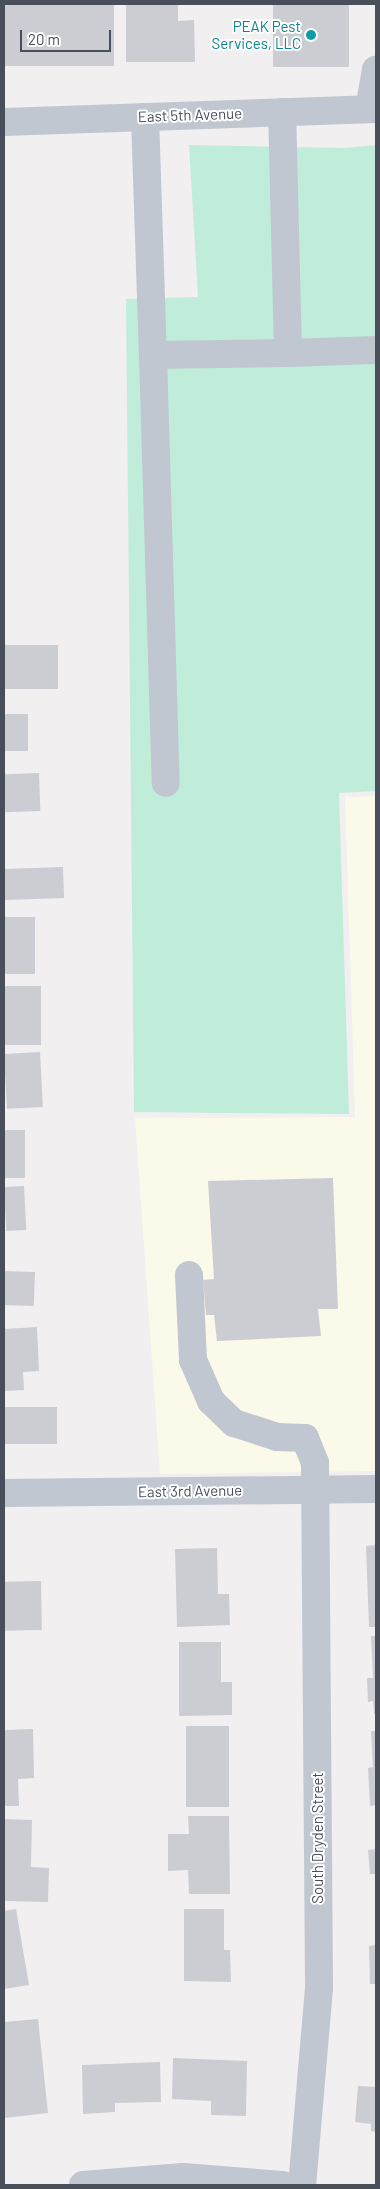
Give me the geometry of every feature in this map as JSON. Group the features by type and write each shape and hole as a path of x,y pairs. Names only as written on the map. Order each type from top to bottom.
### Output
{"street":[{"path":"373,109 376,70"},
{"name":"East 5th Avenue","path":"4,122 373,109"},
{"path":"282,112 288,353"},
{"path":"145,117 166,783"},
{"path":"153,355 376,350"},
{"name":"South Dryden Street","path":"189,1275 193,1360 211,1401 234,1422 277,1437 305,1438 315,1463 319,1988 302,2185"},
{"name":"East 3rd Avenue","path":"4,1493 376,1489"},
{"path":"83,2185 182,2177 283,2185"}],"shaded area":[{"path":"376,796 376,1471 160,1474 135,1118 355,1117 345,797"}],"green space":[{"path":"189,145 344,148 376,145 376,791 339,793 349,1114 134,1112 126,299 198,297"}],"building":[{"path":"4,4 114,4 114,66 4,66"},
{"path":"126,4 178,4 178,21 194,20 195,62 126,62"},
{"name":"PEAK Pest Services, LLC","path":"273,4 349,4 349,67 273,67"},
{"path":"4,645 58,645 58,689 4,689"},
{"path":"4,714 28,714 28,751 4,751"},
{"path":"39,773 40,811 5,812 4,774"},
{"path":"63,867 64,898 5,900 4,869"},
{"path":"4,917 35,917 35,974 4,974"},
{"path":"4,986 41,986 41,1045 4,1045"},
{"path":"40,1052 43,1107 7,1109 4,1054"},
{"path":"4,1130 25,1130 25,1178 4,1178"},
{"path":"333,1178 338,1309 318,1309 321,1336 217,1341 214,1315 206,1315 203,1280 214,1279 208,1181"},
{"path":"24,1186 26,1230 6,1231 4,1187"},
{"path":"4,1271 35,1272 34,1306 4,1305"},
{"path":"37,1327 39,1371 23,1372 24,1390 4,1391 4,1329"},
{"path":"4,1407 57,1407 57,1444 4,1444"},
{"path":"376,1545 376,1627 369,1627 366,1546"},
{"path":"217,1548 218,1594 229,1594 230,1625 177,1627 175,1549"},
{"path":"41,1581 42,1630 5,1631 4,1582"},
{"path":"371,1636 376,1636 376,1714 374,1714 373,1701 368,1702 367,1678 373,1678"},
{"path":"179,1642 221,1642 221,1682 232,1682 232,1715 179,1716"},
{"path":"186,1726 229,1726 229,1807 186,1807"},
{"path":"33,1729 34,1778 18,1779 19,1806 4,1806 4,1730"},
{"path":"371,1731 376,1731 376,1805 370,1806 368,1768 373,1767"},
{"path":"188,1816 229,1816 230,1894 189,1894 188,1870 168,1871 168,1834 189,1834"},
{"path":"4,1819 32,1820 31,1867 49,1868 48,1902 4,1901"},
{"path":"376,1849 376,1874 370,1874 368,1850"},
{"path":"16,1909 29,1985 4,1989 4,1911"},
{"path":"184,1909 224,1909 224,1950 230,1950 231,1982 184,1981"},
{"path":"376,1945 376,1984 370,1984 369,1946"},
{"path":"38,2019 48,2113 4,2118 4,2022"},
{"path":"173,2058 247,2061 246,2116 211,2115 211,2101 172,2099"},
{"path":"160,2062 161,2102 115,2103 115,2112 83,2114 82,2065"},
{"path":"358,2086 376,2087 376,2132 371,2131 371,2124 355,2122"}],"place":[{"name":"PEAK Pest Services, LLC","path":"311,35"}]}
